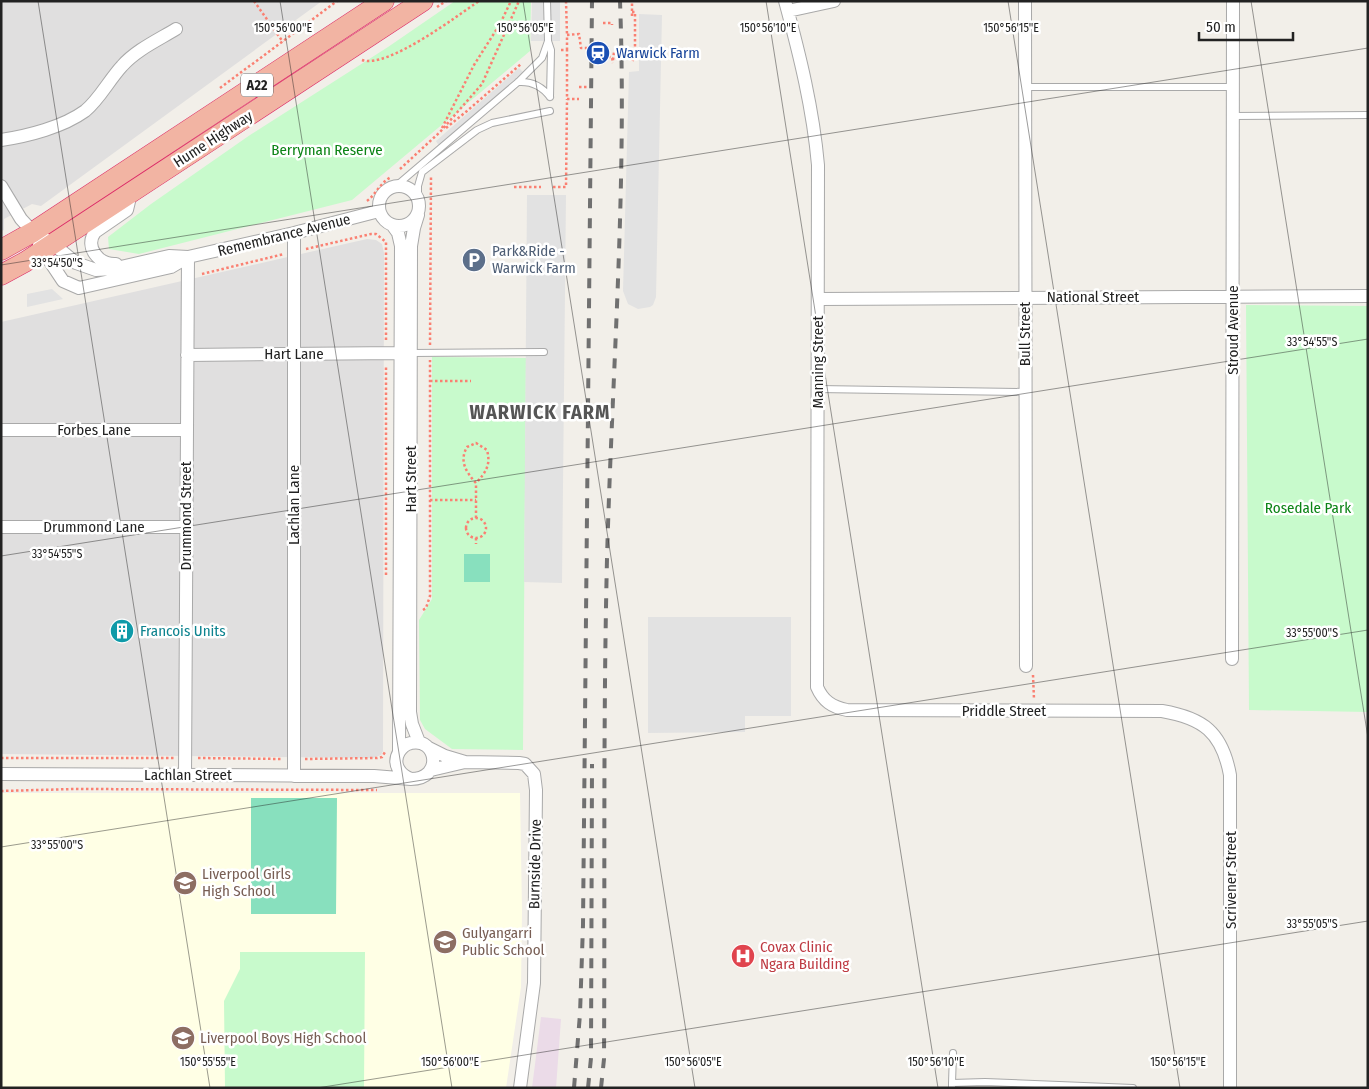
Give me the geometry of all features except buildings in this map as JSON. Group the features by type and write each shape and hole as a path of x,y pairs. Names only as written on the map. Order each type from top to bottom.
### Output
{"highway":[{"name":"Hume Highway","path":"1,250 33,232 384,1"},
{"name":"Hume Highway","path":"1,275 427,6"}],"street":[{"path":"787,6 834,1"},
{"name":"Bull Street","path":"1025,1 1026,666"},
{"name":"Stroud Avenue","path":"1232,659 1233,1"},
{"name":"Manning Street","path":"787,6 810,97 815,128 820,198 816,677 817,686 827,702 836,708 847,710"},
{"path":"1,140 52,127 78,116 92,104 124,64 150,44 176,29"},
{"path":"394,181 415,192 420,204 418,215 410,224 399,227 393,226 384,220 379,211 381,198 394,181"},
{"path":"1,186 21,219 47,247"},
{"name":"Remembrance Avenue","path":"131,193 127,210 95,232 92,236 91,245 97,256 104,263 144,262"},
{"name":"Remembrance Avenue","path":"47,247 63,281 79,288 171,267 188,258 379,211"},
{"name":"Hart Street","path":"398,756 405,353 411,246 418,215"},
{"name":"Hart Street","path":"393,226 398,233 401,246 405,353 410,712 412,724 424,745"},
{"name":"Lachlan Lane","path":"294,233 294,776"},
{"name":"Remembrance Avenue","path":"47,247 89,269 112,269 169,256 188,258"},
{"name":"Drummond Street","path":"185,775 188,258"},
{"name":"National Street","path":"819,299 1368,296"},
{"name":"Hart Lane","path":"187,355 405,353"},
{"name":"Forbes Lane","path":"1,430 187,430"},
{"name":"Drummond Lane","path":"1,527 186,526"},
{"name":"Priddle Street","path":"847,710 1162,711"},
{"name":"Scrivener Street","path":"1162,711 1180,714 1196,720 1211,731 1221,743 1227,758 1230,775 1230,1088"},
{"path":"408,743 424,745 434,759 431,770 423,777 411,779 374,776 398,756 408,743"},
{"name":"Burnside Drive","path":"424,745 445,756 465,762"},
{"path":"398,756 401,773 411,779"},
{"name":"Burnside Drive","path":"431,770 465,762 512,762 526,764 534,774 536,782 534,983 520,1088"},
{"name":"Lachlan Street","path":"1,774 374,776"}],"lane":[{"path":"518,82 535,84 545,90 550,97 551,50 548,41 547,1"},
{"path":"394,181 518,82 542,58 548,41"},
{"path":"1025,87 1233,87"},
{"path":"418,198 418,186 422,172 477,130 492,123 550,111"},
{"path":"1233,116 1368,115"},
{"path":"405,353 544,352"},
{"path":"818,389 1026,392"},
{"path":"953,1053 952,1086 985,1082 1133,1088"}],"path":[{"path":"254,1 283,42 337,1"},
{"path":"427,6 446,1"},
{"path":"369,54 361,59 368,62 398,53 479,1"},
{"path":"440,132 474,65 512,1"},
{"path":"440,132 482,84 519,1"},
{"path":"554,187 566,187 566,1"},
{"path":"631,51 632,62 635,55 635,12 632,14 632,1"},
{"path":"603,23 612,23 612,25"},
{"path":"567,35 580,34 579,52"},
{"path":"580,40 581,48 590,48"},
{"path":"561,50 567,50"},
{"path":"603,57 612,57 613,63 614,52"},
{"path":"400,169 440,132 524,62"},
{"path":"579,87 589,87"},
{"path":"566,99 579,99"},
{"path":"430,345 432,173"},
{"path":"361,203 375,194 380,185 394,181"},
{"path":"514,187 540,187"},
{"path":"362,236 376,234 386,242 386,581"},
{"path":"422,612 426,608 430,596 430,359"},
{"path":"430,381 471,381"},
{"path":"476,483 487,471 489,461 487,450 476,443 467,447 463,459 466,471 476,483 476,518"},
{"path":"430,500 476,500"},
{"path":"476,518 482,520 486,528 482,536 476,538 470,536 467,530 470,521 476,518"},
{"path":"476,538 476,544"},
{"path":"1026,666 1033,668 1034,711"},
{"path":"384,754 386,750"},
{"path":"1,791 74,789 384,789"}],"shaded area":[{"path":"1,1 322,1 41,206 32,204 4,219 4,230 1,231"},
{"path":"532,1 560,1 560,41 531,41"},
{"path":"639,14 662,15 656,297 653,305 650,307 638,309 628,304 623,291 629,72 639,71"},
{"path":"519,68 523,72 439,146 436,141"},
{"path":"527,195 566,195 562,583 524,582"},
{"path":"367,239 376,240 382,244 384,253 383,751 381,755 373,758 1,754 1,322"},
{"path":"52,289 63,299 27,307 27,294"},
{"path":"648,617 791,617 791,716 745,716 745,732 648,733"},
{"path":"1,793 520,793 521,987 506,1088 1,1088"},
{"path":"541,1017 561,1019 556,1088 532,1088"}],"green space":[{"name":"Berryman Reserve","path":"455,1 531,1 530,51 352,200 139,254 109,249 108,237 151,204 250,135 388,47"},
{"name":"Rosedale Park","path":"1246,305 1368,306 1368,712 1249,710"},
{"path":"432,357 526,358 523,750 452,749 425,729 420,720 419,620 432,599"},
{"path":"464,554 490,554 490,582 464,582"},
{"path":"251,798 337,798 336,914 251,914"},
{"path":"240,952 365,952 364,1088 225,1088 224,1001 240,969"}],"railway":[{"path":"574,1088 580,1014 583,925 592,1"},
{"path":"601,1088 604,1059 607,559 622,140 620,1"},
{"path":"588,1088 591,1058 592,764"}],"place":[{"name":"Warwick Farm","path":"598,53"},
{"name":"Park&Ride - Warwick Farm","path":"474,260"},
{"name":"Francois Units","path":"122,631"},
{"name":"Liverpool Girls High School","path":"185,883"},
{"name":"Gulyangarri Public School","path":"445,942"},
{"name":"Covax Clinic Ngara Building","path":"743,956"},
{"name":"Liverpool Boys High School","path":"183,1038"}],"district":[{"name":"WARWICK FARM","path":"540,412"}]}
